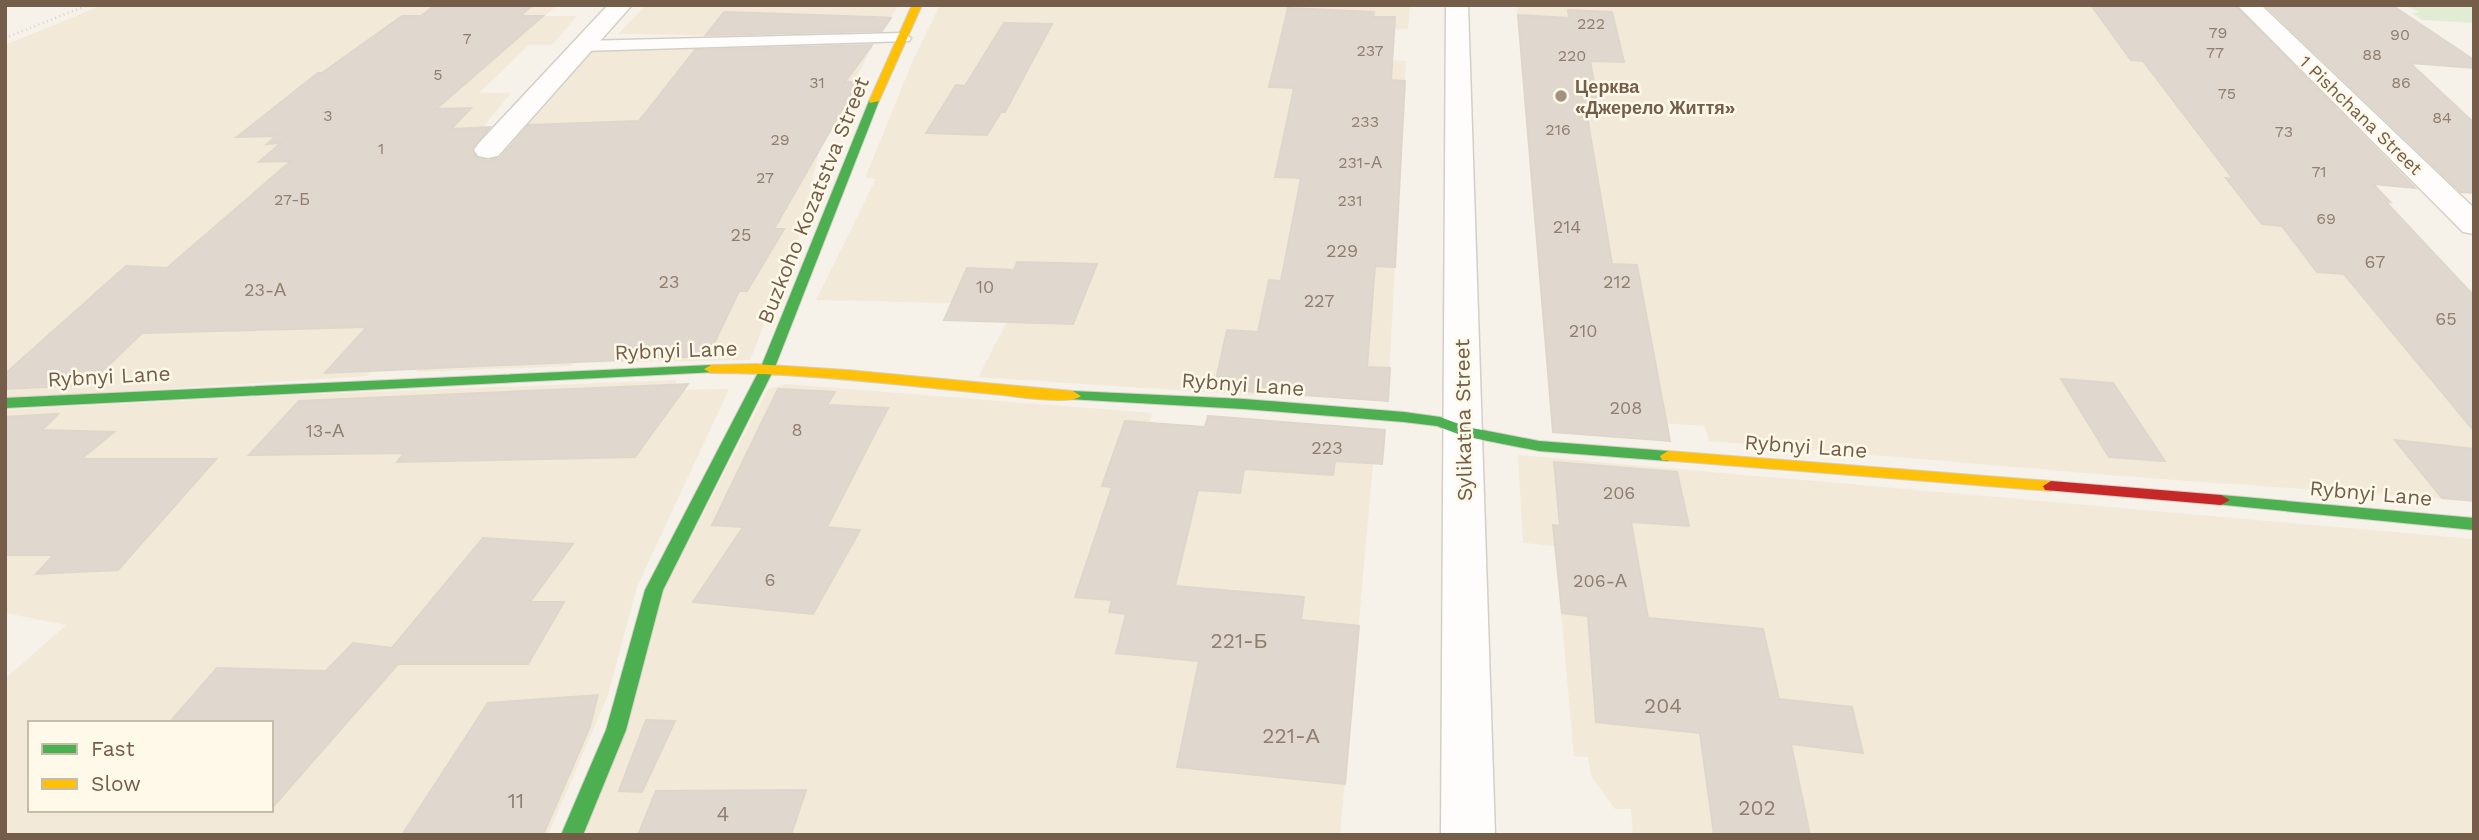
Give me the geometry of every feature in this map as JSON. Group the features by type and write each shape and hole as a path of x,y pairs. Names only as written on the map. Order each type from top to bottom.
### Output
{"street":[{"path":"488,150 621,5"},
{"name":"Buzkoho Kozatstva Street","path":"572,835 616,730 654,590 768,367 872,105 917,5"},
{"name":"Sylikatna Street","path":"1457,5 1468,835"},
{"name":"1 Pishchana Street","path":"2248,5 2474,225"},
{"name":"Rybnyi Lane","path":"5,403 524,376 768,367 1010,393 1244,404 1404,417 1440,422 1463,431 1539,446 2158,494 2474,524"}],"lane":[{"path":"582,46 903,38"}],"path":[{"path":"5,38 88,5"}],"shaded area":[{"path":"103,5 557,5 545,16 577,16 552,45 529,45 479,93 511,93 457,159 501,157 533,113 594,48 872,47 819,150 802,229 750,360 573,363 571,366 416,372 423,364 377,364 367,376 5,399 5,45"},
{"path":"646,5 899,5 880,32 774,31 770,36 618,34"},
{"path":"940,5 1410,5 1408,29 1394,29 1392,60 1406,61 1388,396 1265,388 1264,396 978,377 1007,322 951,303 816,300 876,179 865,178 914,58"},
{"path":"1517,5 2204,5 2390,202 2385,202 2465,287 2474,290 2474,501 2119,476 1709,441 1705,426 1551,415"},
{"path":"677,380 672,390 729,389 637,587 608,695 548,835 5,835 5,679 66,625 5,613 5,410"},
{"path":"786,384 1152,413 1149,423 1272,433 1385,434 1382,464 1373,464 1340,835 580,835 660,597 768,389"},
{"path":"1518,455 2474,539 2474,835 1633,835 1631,809 1615,809 1591,776 1588,757 1574,756 1555,546 1523,543"}],"green space":[{"path":"2403,5 2474,5 2474,23 2422,20 2412,13 2420,12"}],"building":[{"path":"435,5 533,5 520,16 543,16 436,109 471,108 451,129 490,127 472,149 476,157 487,161 500,158 529,125 639,121 695,50 872,45 845,82 858,82 774,229 784,229 747,291 739,291 708,356 325,373 367,327 142,333 88,385 5,389 5,374 126,266 167,268 291,161 259,162 281,143 267,144 276,136 237,137 318,73 322,73 402,16 421,16"},
{"path":"2091,5 2234,5 2415,188 2373,184 2390,202 2385,201 2474,296 2474,431 2344,274 2317,272 2282,226 2262,224 2226,178 2233,179 2143,61 2131,60"},
{"path":"2265,5 2393,6 2474,60 2474,68 2410,63 2474,123 2474,193 2461,192"},
{"path":"1288,8 1374,12 1373,17 1395,17 1391,80 1405,81 1395,267 1375,266 1367,367 1390,368 1388,401 1214,389 1227,330 1258,332 1269,280 1281,281 1301,178 1275,177 1294,88 1269,87"},
{"path":"1568,10 1612,12 1624,62 1590,61 1598,104 1585,104 1612,264 1637,265 1670,441 1553,432 1518,15 1569,18"},
{"path":"724,12 891,18 882,31 706,35"},
{"path":"1004,23 1052,24 1005,112 1001,112 987,135 926,133 956,85 965,86"},
{"path":"1017,262 1097,264 1073,324 944,320 967,268 1014,270"},
{"path":"2061,379 2113,383 2165,461 2109,457"},
{"path":"688,384 635,457 397,462 404,453 249,455 299,401"},
{"path":"778,389 835,392 827,405 888,408 827,527 860,530 813,614 693,602 743,527 712,525"},
{"path":"58,414 42,430 114,432 81,459 216,459 118,570 36,574 54,555 5,555 5,417"},
{"path":"1208,416 1385,430 1382,464 1335,461 1333,475 1244,469 1240,493 1198,490 1175,586 1304,597 1301,620 1359,626 1345,784 1177,767 1199,661 1116,653 1126,614 1109,612 1112,600 1075,597 1112,487 1102,486 1125,421 1205,427"},
{"path":"2395,440 2474,449 2474,501 2442,498"},
{"path":"1554,462 1677,472 1689,526 1631,522 1648,618 1763,629 1779,699 1852,707 1863,753 1791,744 1810,835 1714,835 1700,733 1596,722 1588,616 1562,613 1553,525 1560,526"},
{"path":"483,538 573,544 530,602 564,602 528,664 398,664 273,807 273,721 171,721 217,668 326,671 353,643 392,648"},
{"path":"598,695 589,729 543,835 402,835 488,703"},
{"path":"646,720 675,721 642,792 619,791"},
{"path":"806,790 791,835 638,835 656,791"}],"traffic: fast":[{"path":"572,835 616,730 654,590 768,367 874,101"},
{"path":"5,403 711,369"},
{"path":"1073,396 1244,404 1404,417 1440,422 1463,431 1539,446 1668,456"},
{"path":"2221,500 2474,524"}],"traffic: slow":[{"path":"874,101 917,5"},
{"path":"711,369 847,374 1073,396"},
{"path":"1668,456 2051,486"}],"traffic: jam":[{"path":"2051,486 2221,500"}],"place":[{"name":"Церква «Джерело Життя»","path":"1561,96"}]}
